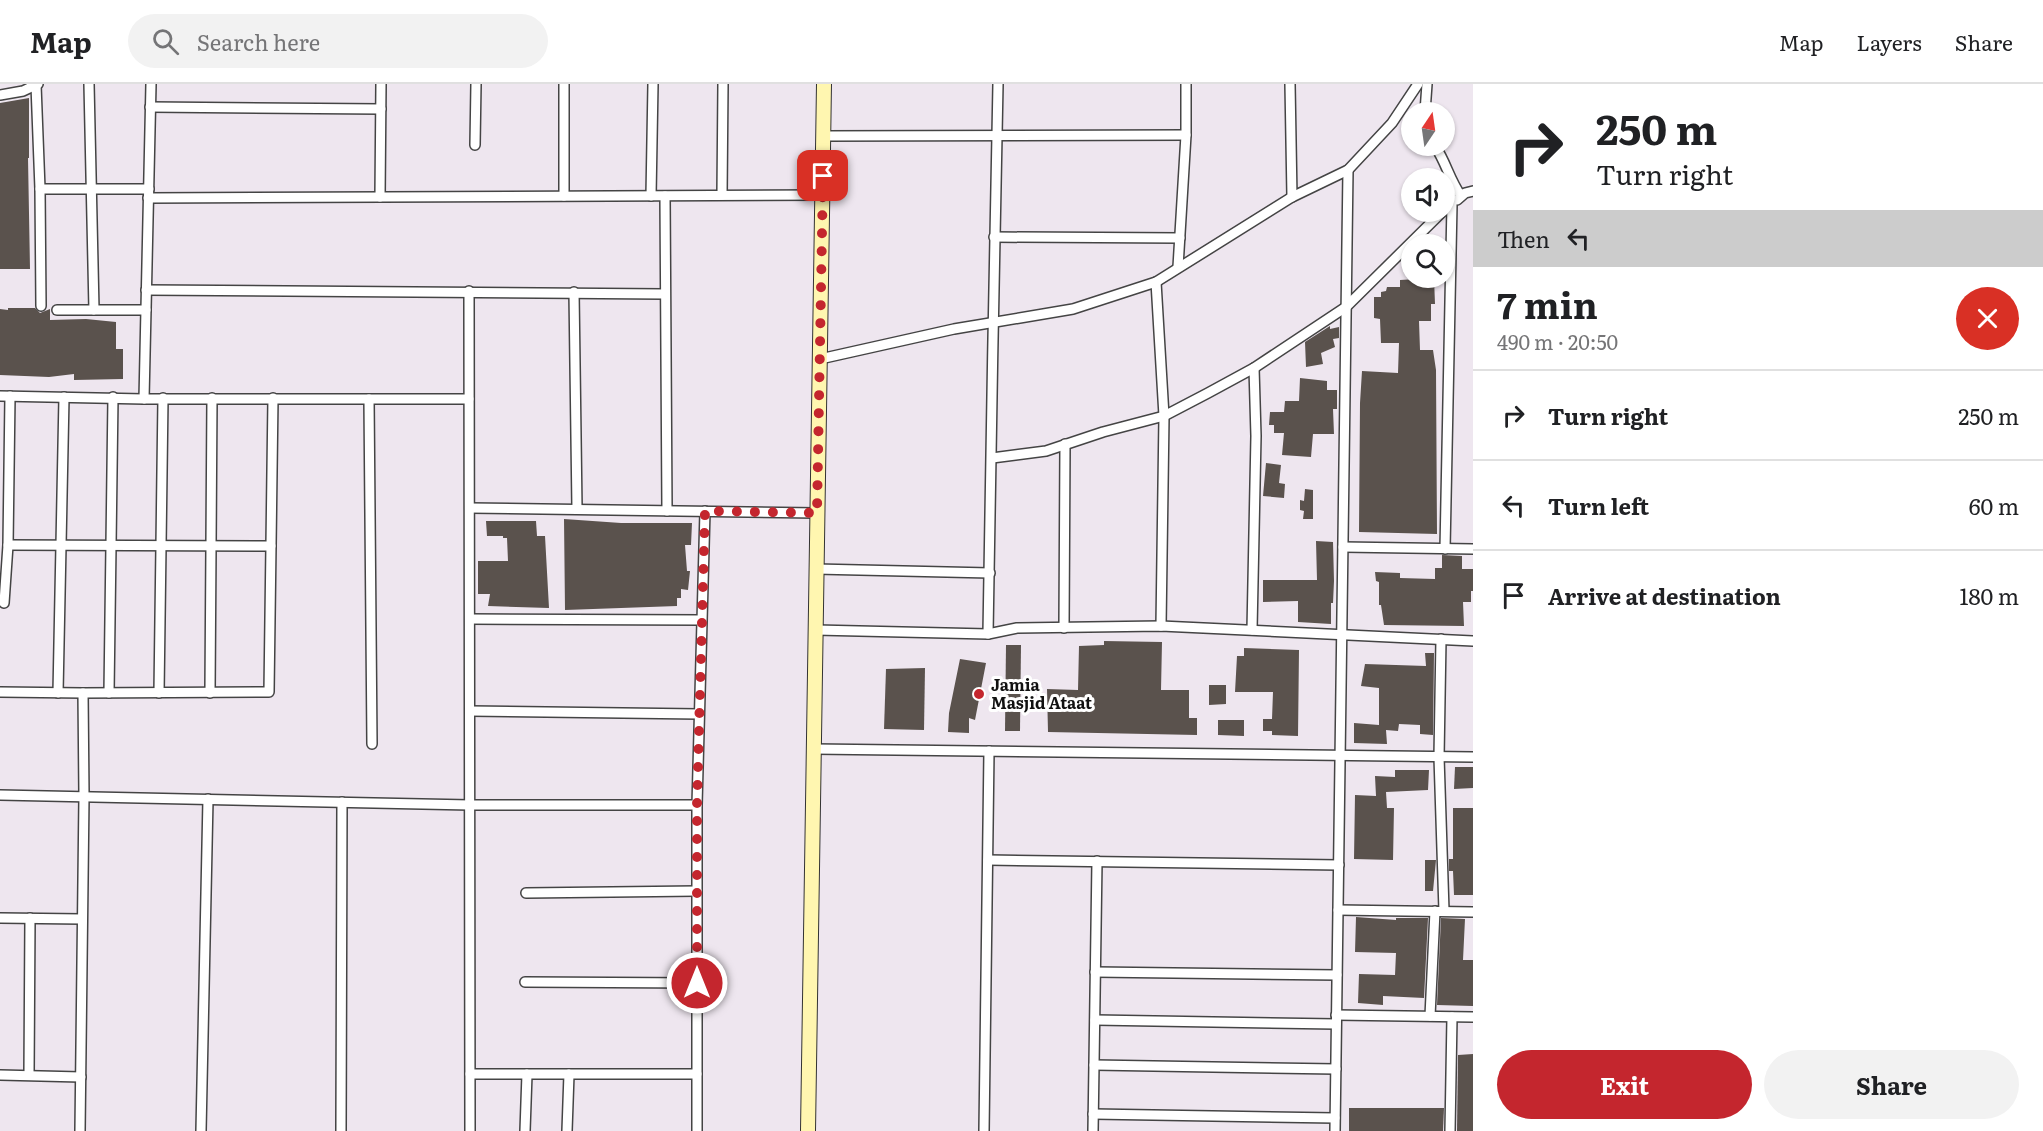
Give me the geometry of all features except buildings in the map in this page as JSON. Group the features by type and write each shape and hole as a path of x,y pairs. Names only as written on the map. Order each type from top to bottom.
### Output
{"street":[{"path":"0,96 23,91 37,84 41,306"},
{"path":"89,84 94,310"},
{"path":"144,399 151,84"},
{"path":"380,197 381,84"},
{"path":"475,145 476,84"},
{"path":"564,84 564,196"},
{"path":"651,196 653,84"},
{"path":"723,84 723,195"},
{"path":"808,1131 824,84"},
{"path":"988,634 998,84"},
{"path":"1178,267 1186,135 1186,84"},
{"path":"1290,84 1292,197"},
{"path":"820,359 992,322 1073,309 1156,282 1292,197 1348,170 1392,123 1418,84"},
{"path":"1426,102 1427,84"},
{"path":"150,107 381,109"},
{"path":"824,136 1186,135"},
{"path":"1441,156 1450,181 1461,196"},
{"path":"1335,1131 1348,170"},
{"path":"40,189 93,189 148,194 380,197 823,195"},
{"path":"1455,201 1473,191"},
{"path":"665,196 667,510"},
{"path":"992,458 1046,450 1164,416 1254,368 1346,307 1432,222"},
{"path":"1445,549 1446,222"},
{"path":"994,237 1180,238"},
{"path":"1156,282 1164,416 1161,626"},
{"path":"146,290 664,294"},
{"path":"469,291 470,1131"},
{"path":"574,292 577,509"},
{"path":"57,310 146,310"},
{"path":"1252,630 1256,436 1254,368"},
{"path":"0,396 144,399 470,399"},
{"path":"4,603 8,545 10,396"},
{"path":"58,693 64,397"},
{"path":"109,693 113,398"},
{"path":"159,693 163,398"},
{"path":"210,693 212,398"},
{"path":"0,692 269,692 273,398"},
{"path":"369,399 372,744"},
{"path":"1064,628 1065,444"},
{"path":"470,508 817,513"},
{"path":"697,1131 697,805 705,511"},
{"path":"8,545 271,546"},
{"path":"1343,547 1473,549"},
{"path":"816,569 990,573"},
{"path":"470,619 701,620"},
{"path":"816,630 988,634 1017,628 1161,626 1473,640"},
{"path":"1430,1016 1439,911 1441,639"},
{"path":"80,1131 83,693"},
{"path":"470,711 699,714"},
{"path":"814,749 1473,757"},
{"path":"984,1131 990,751"},
{"path":"0,795 470,805 697,805"},
{"path":"201,1131 208,799"},
{"path":"341,1131 342,802"},
{"path":"988,860 1338,865"},
{"path":"1093,1131 1097,861"},
{"path":"526,893 697,891"},
{"path":"1338,910 1473,912"},
{"path":"0,918 82,919"},
{"path":"29,1076 30,918"},
{"path":"1095,972 1337,975"},
{"path":"525,982 697,983"},
{"path":"1095,1020 1336,1020 1430,1016 1473,1017"},
{"path":"1450,1131 1452,1017"},
{"path":"1094,1065 1336,1069"},
{"path":"470,1074 697,1074"},
{"path":"525,1131 527,1074"},
{"path":"567,1131 569,1074"},
{"path":"0,1075 81,1077"},
{"path":"1094,1114 1335,1118"}],"shaded area":[{"path":"0,84 1473,84 1473,1131 0,1131"}],"place":[{"name":"Jamia Masjid Ataat","path":"979,694"}],"route":[{"path":"697,983 697,805 705,511 817,513 823,176"}]}
